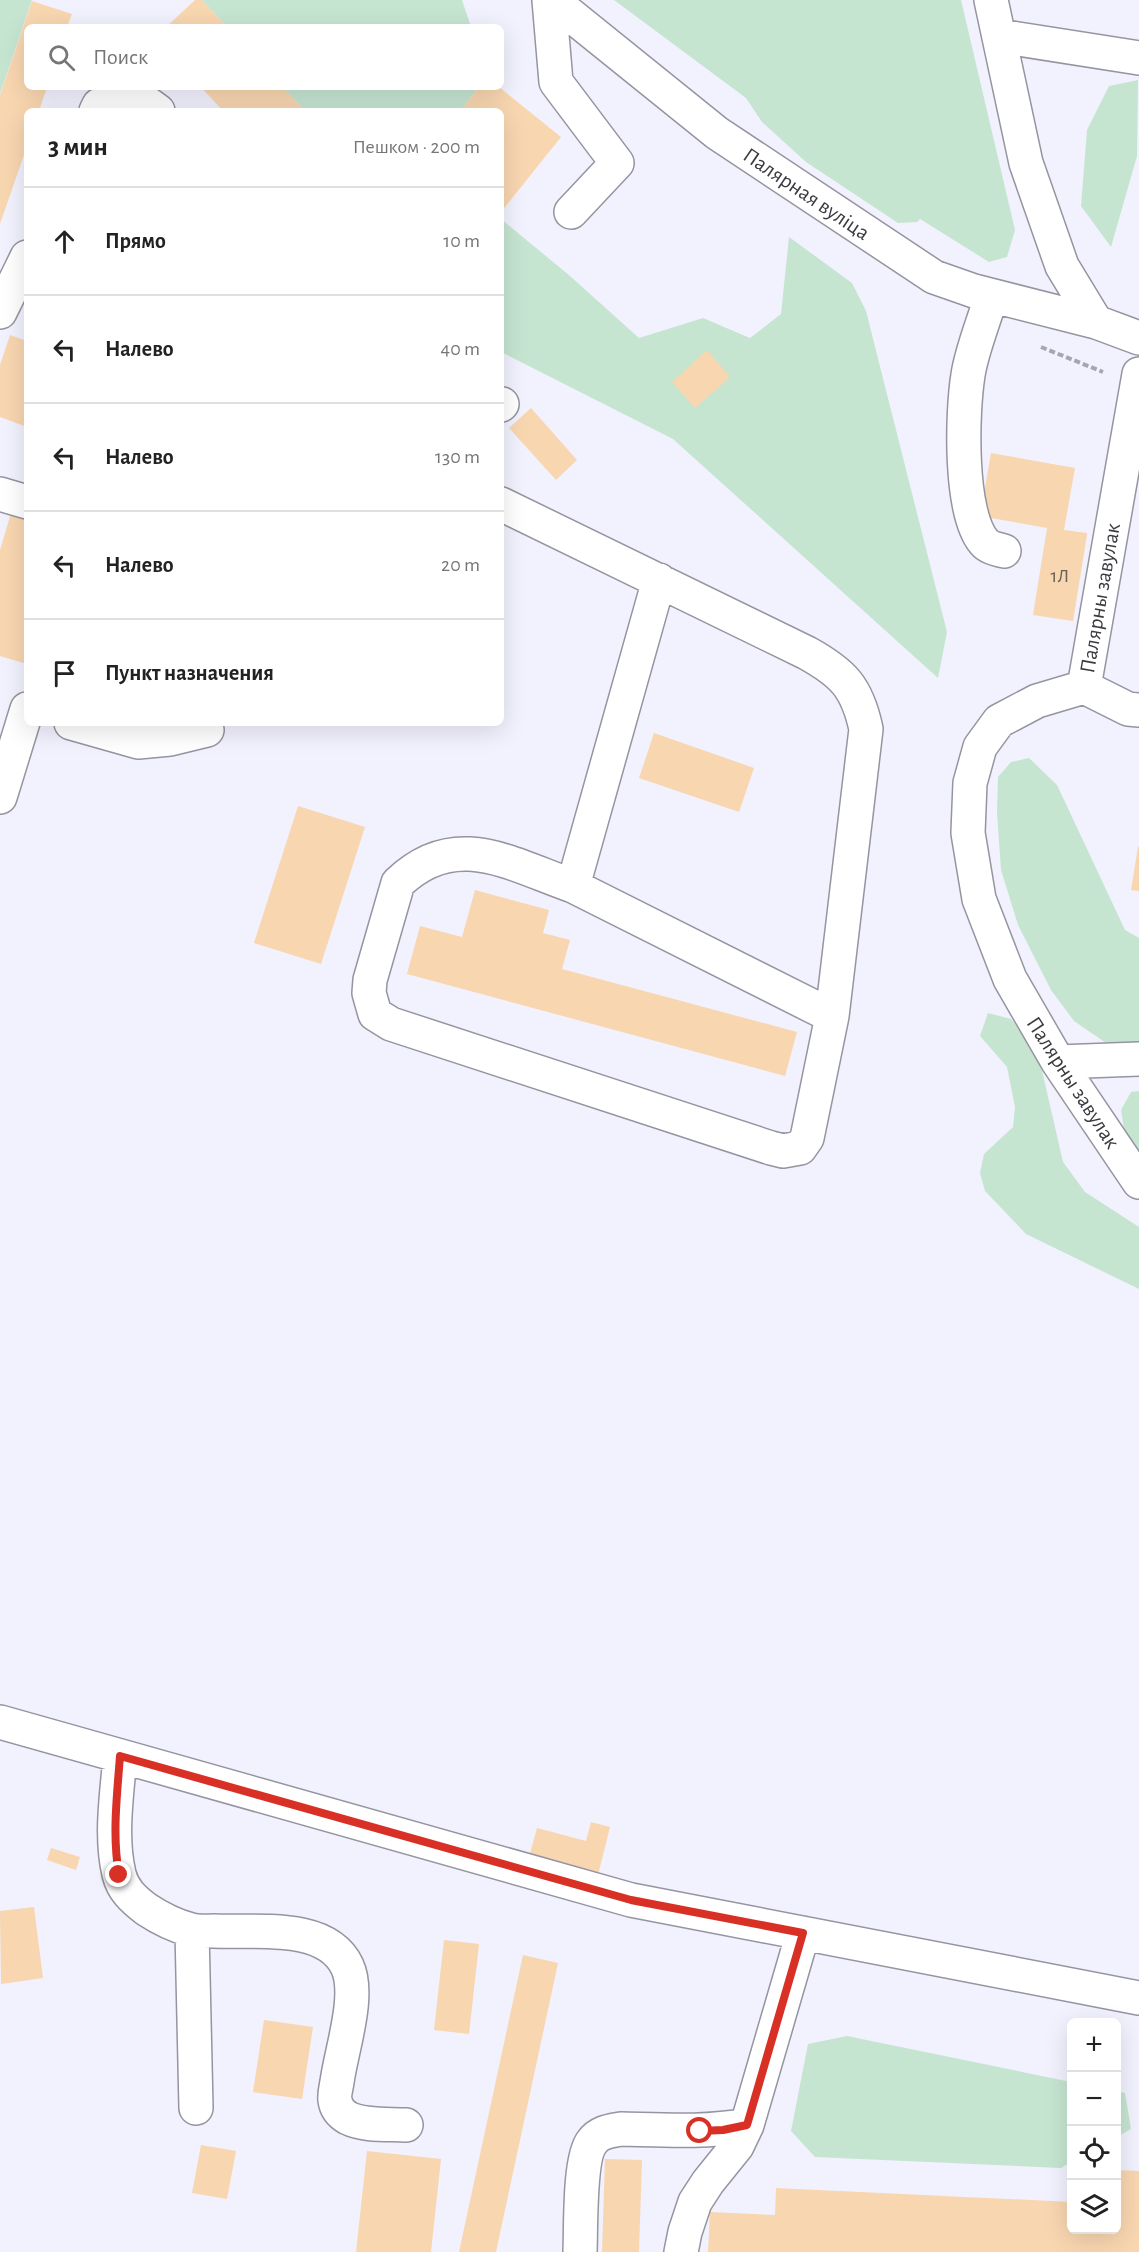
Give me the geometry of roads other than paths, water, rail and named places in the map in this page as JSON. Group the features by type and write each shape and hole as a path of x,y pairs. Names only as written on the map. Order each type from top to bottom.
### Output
{"street":[{"path":"550,0 555,82 617,164 571,212"},
{"name":"Палярная вуліца","path":"550,0 717,133 934,277 991,296 1096,322 1139,338"},
{"path":"991,0 1026,163 1062,266 1096,322"},
{"path":"999,36 1139,58"},
{"path":"98,108 99,105 121,97 145,100 154,108"},
{"path":"10,313 24,267"},
{"path":"991,296 968,374 964,468 968,500 978,532 991,548 1004,551"},
{"name":"Палярны завулак","path":"1139,374 1084,687 1037,701 999,721 980,747 970,783 968,833 979,899 1010,979 1058,1062 1139,1182"},
{"path":"0,494 24,501"},
{"path":"504,505 828,664 848,682 861,705 866,729 832,1016 807,1138 800,1148 783,1151 391,1024 375,1014 369,993 370,980 398,883 409,872 426,861 445,855 464,853 484,855 573,886 832,1016"},
{"path":"573,886 659,580"},
{"path":"1084,687 1128,709 1139,710"},
{"path":"0,702 24,708"},
{"path":"0,797 24,719"},
{"path":"82,726 138,742 170,739 207,730"},
{"path":"1058,1062 1139,1059"},
{"path":"0,1722 631,1900 1139,1998"},
{"path":"120,1756 115,1824 116,1854 119,1875 125,1890 135,1901 154,1914 192,1930 293,1933 315,1937 329,1944 339,1953 348,1968 351,1984 350,2017 335,2101 338,2111 360,2122 406,2125"},
{"path":"192,1930 196,2108"},
{"path":"681,2252 695,2202 708,2181 736,2146 747,2125 803,1933"},
{"path":"580,2252 584,2164 590,2143 596,2137 621,2129 700,2131 723,2130 747,2125"}]}
